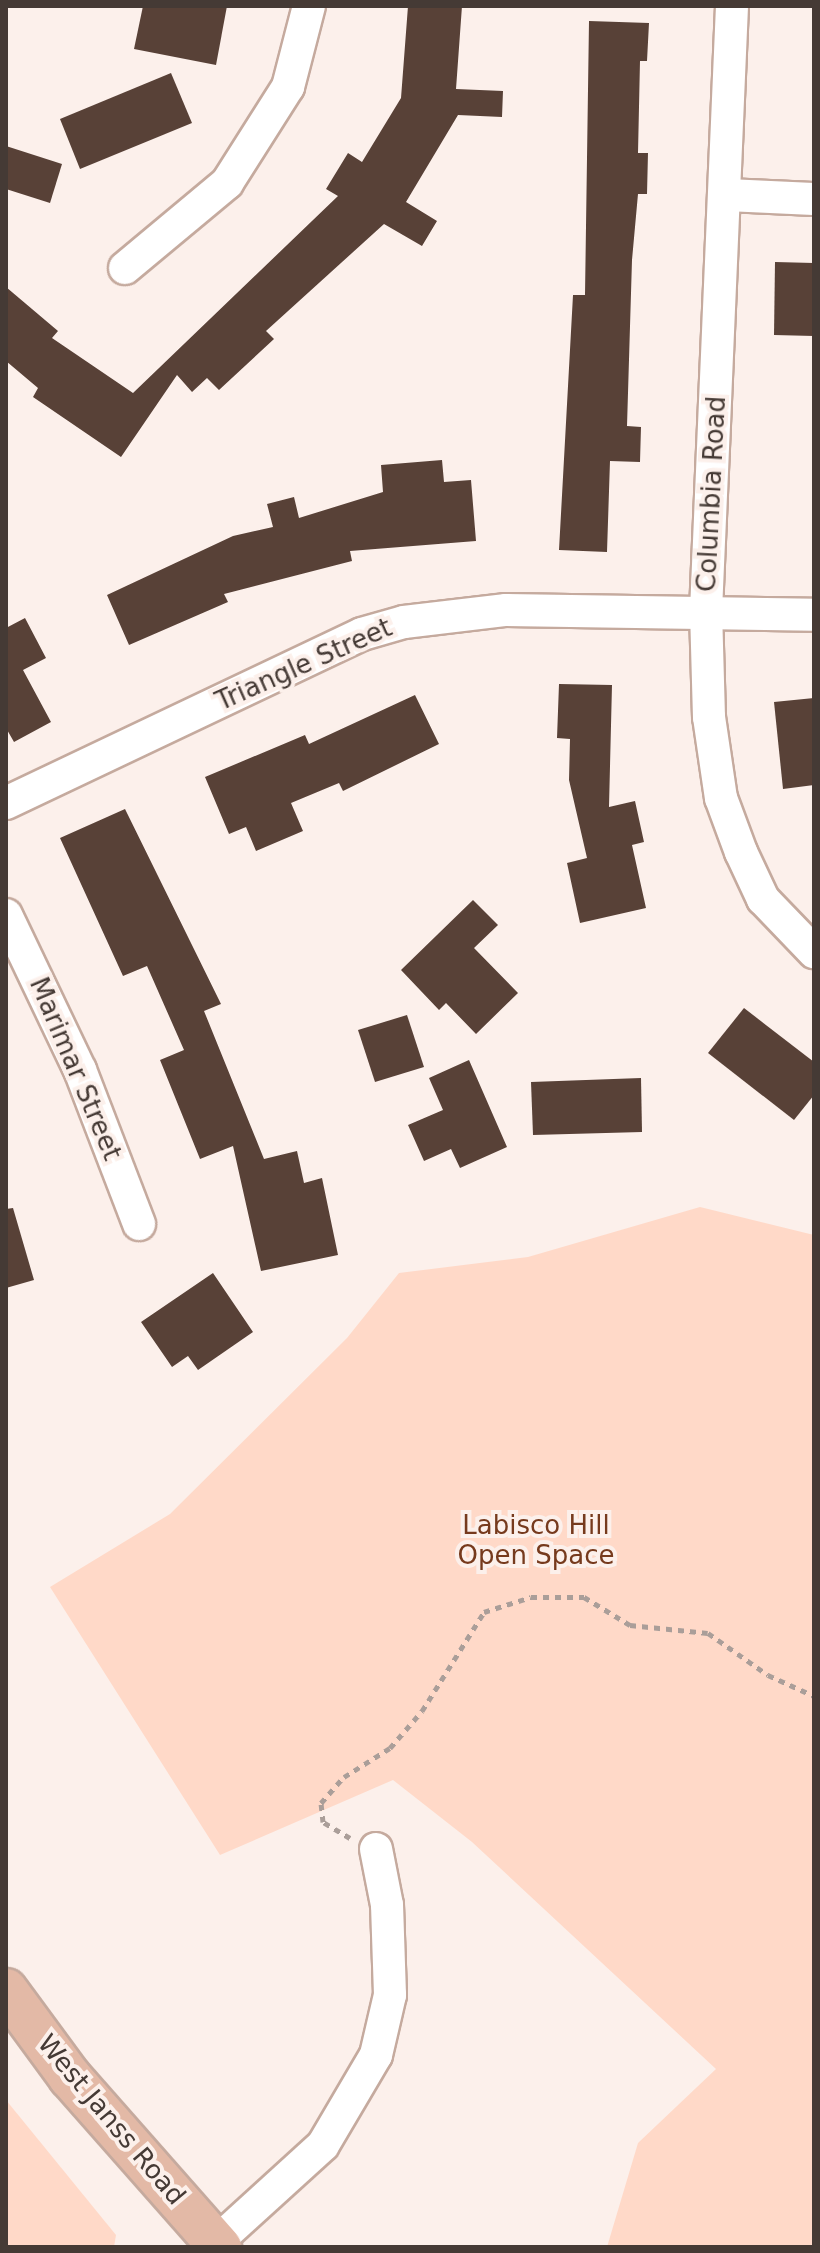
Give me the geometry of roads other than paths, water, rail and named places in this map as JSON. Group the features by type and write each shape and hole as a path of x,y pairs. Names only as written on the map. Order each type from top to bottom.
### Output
{"main road":[{"name":"West Janss Road","path":"6,1990 70,2077 216,2246"}],"street":[{"path":"125,268 227,183 288,87 309,6"},
{"name":"Columbia Road","path":"732,6 727,195 706,610 709,717 721,798 763,899 814,952"},
{"path":"727,195 814,199"},
{"name":"Triangle Street","path":"6,803 362,634 404,622 450,612 706,610 814,615"},
{"name":"Marimar Street","path":"6,915 80,1070 139,1224"},
{"path":"216,2246 323,2145 376,2055 390,1995 387,1905 376,1849"}],"park label":[{"name":"Labisco Hill Open Space","path":"536,1541"}]}
